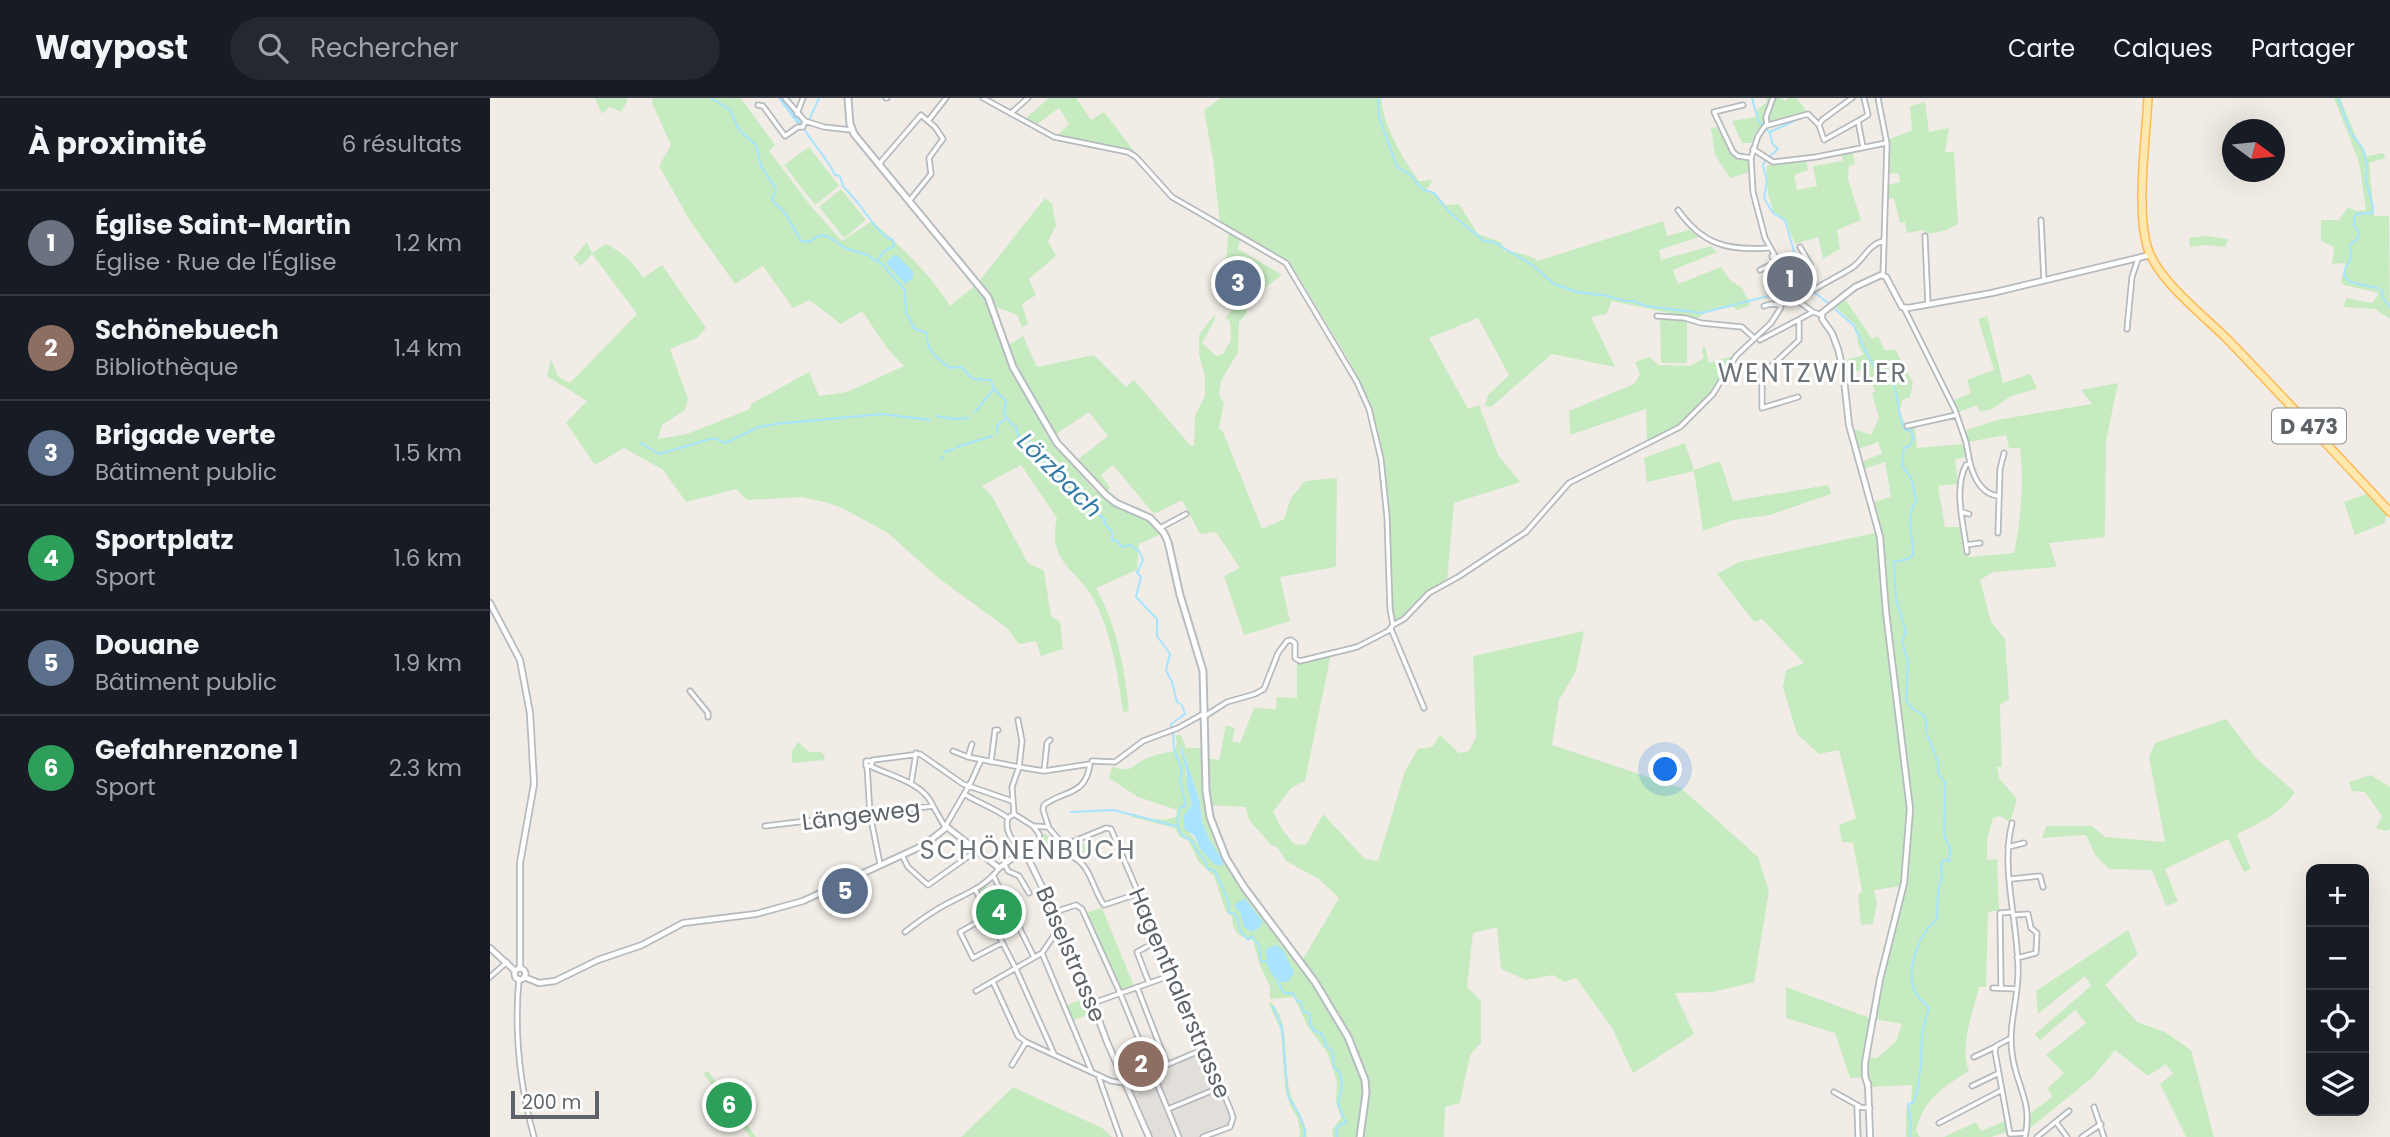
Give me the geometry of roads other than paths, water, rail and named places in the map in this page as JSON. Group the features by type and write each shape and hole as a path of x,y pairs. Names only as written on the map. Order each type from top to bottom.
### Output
{"main road":[{"path":"848,98 852,130 988,296 1013,367 1056,443 1116,503 1150,518 1168,542 1180,595 1203,671 1206,791 1210,817 1226,858 1244,887 1315,982 1348,1037 1365,1080 1366,1093 1360,1137"},
{"name":"D 473","path":"2148,98 2144,227 2150,255 2171,283 2390,512"}],"street":[{"path":"785,98 805,121 824,127 852,130"},
{"path":"797,114 803,98"},
{"path":"928,121 946,98"},
{"path":"983,98 1054,137 1128,152 1136,157 1172,197 1286,263 1357,382 1369,409 1381,459 1386,501 1392,627 1424,708"},
{"path":"1010,113 1028,98"},
{"path":"1773,98 1765,127 1751,158 1753,192 1770,250 1781,272"},
{"path":"1819,125 1852,98"},
{"path":"1765,127 1808,114 1819,125 1822,139 1825,141 1868,115 1864,98"},
{"path":"1878,98 1886,143 1883,275"},
{"path":"758,105 763,106 785,135 803,127 805,121"},
{"path":"1743,105 1714,112 1733,152 1738,156 1751,158"},
{"path":"879,164 921,116 935,127 943,139 929,158 931,174 910,200"},
{"path":"1858,121 1863,147"},
{"path":"1754,149 1773,162 1886,143"},
{"path":"953,751 981,760 1044,771 1115,762 1143,741 1178,728 1230,701 1264,689 1276,656 1287,640 1295,643 1296,660 1304,661 1357,647 1392,627 1404,619 1429,593 1526,532 1569,483 1676,430 1715,391 1734,358 1769,325 1786,292 1778,261 1770,250 1713,242 1694,230 1678,210"},
{"path":"2040,220 2044,281"},
{"path":"1925,236 1928,305"},
{"path":"1799,301 1813,289 1853,267 1871,247 1883,241"},
{"path":"1800,247 1810,264 1813,289"},
{"path":"1904,308 2044,281 2150,255"},
{"path":"2127,329 2132,277 2138,258"},
{"path":"1760,270 1775,263"},
{"path":"1822,315 1829,306 1862,283 1883,275"},
{"path":"1883,275 1889,280 1904,308 1956,415 1978,482 1984,491 1999,496"},
{"path":"1786,292 1813,312 1822,315"},
{"path":"1764,306 1771,303 1781,305"},
{"path":"1757,339 1813,312"},
{"path":"1822,315 1835,340 1842,365 1849,425 1880,537 1886,612 1910,809 1904,883 1880,979 1866,1058 1870,1137"},
{"path":"1657,316 1742,327 1757,339"},
{"path":"1798,397 1762,408 1762,375 1799,340 1799,321"},
{"path":"1907,426 1956,415"},
{"path":"1998,533 2000,466 2004,453"},
{"path":"1967,552 1962,512 1963,472 1970,463"},
{"path":"1962,512 1969,514"},
{"path":"1160,528 1186,514"},
{"path":"1966,544 1980,543"},
{"path":"490,603 520,660 530,713 534,784 520,863 518,969 515,976 521,978 539,983 555,981 598,960 642,945 683,923 778,909 803,901 881,865 930,841 945,827 981,760"},
{"path":"690,691 708,713 708,717"},
{"path":"1205,713 1213,711"},
{"path":"1014,814 1013,781 1019,767 1022,741 1018,720"},
{"path":"992,762 995,730 998,730"},
{"path":"1044,771 1047,743 1050,740"},
{"path":"968,757 972,744"},
{"path":"869,765 916,753 963,784 1012,801"},
{"path":"911,784 916,753"},
{"path":"1014,814 1033,825 1048,827 1044,805 1079,788 1091,763"},
{"path":"869,765 924,792 933,806"},
{"path":"869,765 870,814 881,865"},
{"path":"964,794 1008,818"},
{"name":"Längeweg","path":"765,826 933,806 945,827"},
{"path":"1014,814 1008,818 1006,824 1009,835 1022,851"},
{"path":"1996,1047 2010,1134 2026,1135 2027,1103 2014,1065 2011,1038 2017,989 2008,847 2012,823"},
{"path":"1033,825 1040,836 1041,846"},
{"path":"945,827 999,868"},
{"name":"Hagenthalerstrasse","path":"1048,827 1061,842 1067,844 1106,828 1111,830 1233,1118 1230,1128 1203,1137"},
{"path":"2008,847 2024,843"},
{"path":"905,932 934,911 975,889 1030,845 1056,849 1080,862 1104,905 1138,894"},
{"path":"902,855 908,867 928,885 976,851"},
{"name":"Baselstrasse","path":"1022,851 1026,854 1059,920 1124,1083 1149,1137"},
{"path":"1004,865 1008,871 1019,876 1029,893"},
{"path":"993,876 1034,957"},
{"path":"2011,879 2040,876 2043,887"},
{"path":"975,889 1016,969 1055,1055"},
{"path":"1055,912 1071,906 1080,907 1121,993 1179,1137"},
{"path":"2001,988 2000,913 2029,915 2031,928 2037,933 2037,952 2017,958"},
{"path":"988,916 960,932 973,958 1002,943"},
{"path":"976,992 1042,953 1053,937 1059,920"},
{"path":"1149,983 1137,951 1158,941"},
{"path":"490,948 525,972 521,978 520,1057 534,1137"},
{"path":"1042,953 1091,1072"},
{"path":"490,977 507,962"},
{"path":"1093,1003 1172,975"},
{"path":"993,982 1017,1035 1026,1042 1111,1081 1124,1083 1204,1049"},
{"path":"1137,988 1167,1064"},
{"path":"1993,988 2017,989"},
{"path":"1974,1057 2011,1038"},
{"path":"1012,1065 1026,1042"},
{"path":"1972,1086 1999,1073"},
{"path":"1098,1075 1121,1137"},
{"path":"1168,1109 1221,1087"},
{"path":"1939,1123 2002,1090"},
{"path":"1834,1092 1859,1106 1870,1108"},
{"path":"1858,1137 1859,1106"},
{"path":"2094,1107 2104,1137"},
{"path":"2037,1137 2069,1111"},
{"path":"2056,1122 2067,1137"},
{"path":"2082,1137 2101,1124"}],"water":[{"path":"894,255 913,272 913,278 905,284 886,263"},
{"path":"1180,748 1200,803 1202,822 1223,861 1223,866 1214,864 1201,850 1194,835 1185,830 1183,817 1192,804"},
{"path":"1245,899 1262,921 1260,927 1252,932 1244,927 1240,912 1235,907 1236,903"},
{"path":"1276,945 1283,950 1294,972 1288,982 1281,982 1268,962 1266,949"}],"waterway":[{"name":"Lörzbach","path":"711,98 730,110 739,130 756,145 761,166 776,189 772,200 785,213 801,241 808,242 821,235 829,237 845,248 867,255 882,264 905,290 906,313 915,329 927,333 928,344 936,357 950,368 961,367 973,379 991,380 994,389 1006,401 1004,414 1016,427 1018,436 1029,440 1049,467 1075,489 1082,490 1086,503 1105,519 1104,523 1112,532 1112,540 1122,547 1130,545 1139,551 1143,560 1137,573 1141,577 1136,597 1157,619 1157,636 1170,654 1166,670 1177,702 1182,705 1185,714 1171,724 1172,728"},
{"path":"781,98 801,125"},
{"path":"809,120 819,98"},
{"path":"1378,98 1379,117 1397,167 1411,175 1422,189 1434,193 1449,212 1484,241 1494,242 1532,265 1554,284 1577,292 1633,301 1646,306 1702,313 1780,293"},
{"path":"1752,98 1758,120 1770,133 1772,143 1778,149 1769,157"},
{"path":"2338,98 2351,133 2363,149 2367,166 2366,180 2373,208 2372,213 2357,214 2354,217 2354,226 2359,233 2358,238 2350,245 2351,258 2344,276 2350,282 2377,288"},
{"path":"1770,132 1803,117"},
{"path":"806,124 804,128 835,175 840,176 843,186 876,227 893,240 894,246 883,252 878,261"},
{"path":"1765,160 1763,166 1767,181 1764,198 1773,213 1785,220 1803,283 1829,304"},
{"path":"2381,289 2383,298 2390,307"},
{"path":"1833,307 1854,326 1877,370 1890,372 1902,423 1905,430 1911,430 1913,438 1910,446 1904,448 1902,465 1912,480 1916,501 1910,521 1913,555 1894,562 1896,599 1906,632 1902,641 1908,662 1906,701 1923,715 1926,721 1926,731 1938,762 1938,773 1945,782 1944,835 1950,848 1949,861 1944,860 1941,863 1937,919 1920,941 1912,971 1914,990 1929,1008 1922,1032 1917,1092 1913,1103 1908,1104 1910,1137"},
{"path":"975,412 994,389"},
{"path":"641,443 659,454 714,438 725,443 759,427 775,424 882,414 930,420"},
{"path":"937,416 969,418"},
{"path":"997,433 997,426 1006,418"},
{"path":"957,447 992,436"},
{"path":"945,452 954,449"},
{"name":"Lörzbach","path":"1173,733 1174,749 1182,771 1180,779 1186,806 1180,810 1179,830 1193,842 1208,869 1215,871 1228,900 1229,913 1237,917 1241,932 1248,940 1251,936 1259,945 1261,961 1266,961 1284,993 1293,993 1297,1001 1301,1002 1303,1011 1310,1014 1314,1031 1321,1033 1326,1042 1325,1046 1332,1050 1334,1067 1340,1073 1342,1087 1338,1104 1346,1123 1339,1125 1336,1130 1337,1137"},
{"path":"1071,812 1113,810 1176,826"},
{"path":"1273,1007 1282,1028 1288,1096 1300,1116 1305,1130 1304,1137"}],"place":[{"name":"Église Saint-Martin","path":"1790,279"},
{"name":"Brigade verte","path":"1238,283"},
{"name":"Douane","path":"845,891"},
{"name":"Sportplatz","path":"999,912"},
{"name":"Schönebuech","path":"1141,1064"},
{"name":"Gefahrenzone 1","path":"729,1105"}],"district":[{"name":"WENTZWILLER","path":"1813,373"},
{"name":"SCHÖNENBUCH","path":"1028,850"}]}
